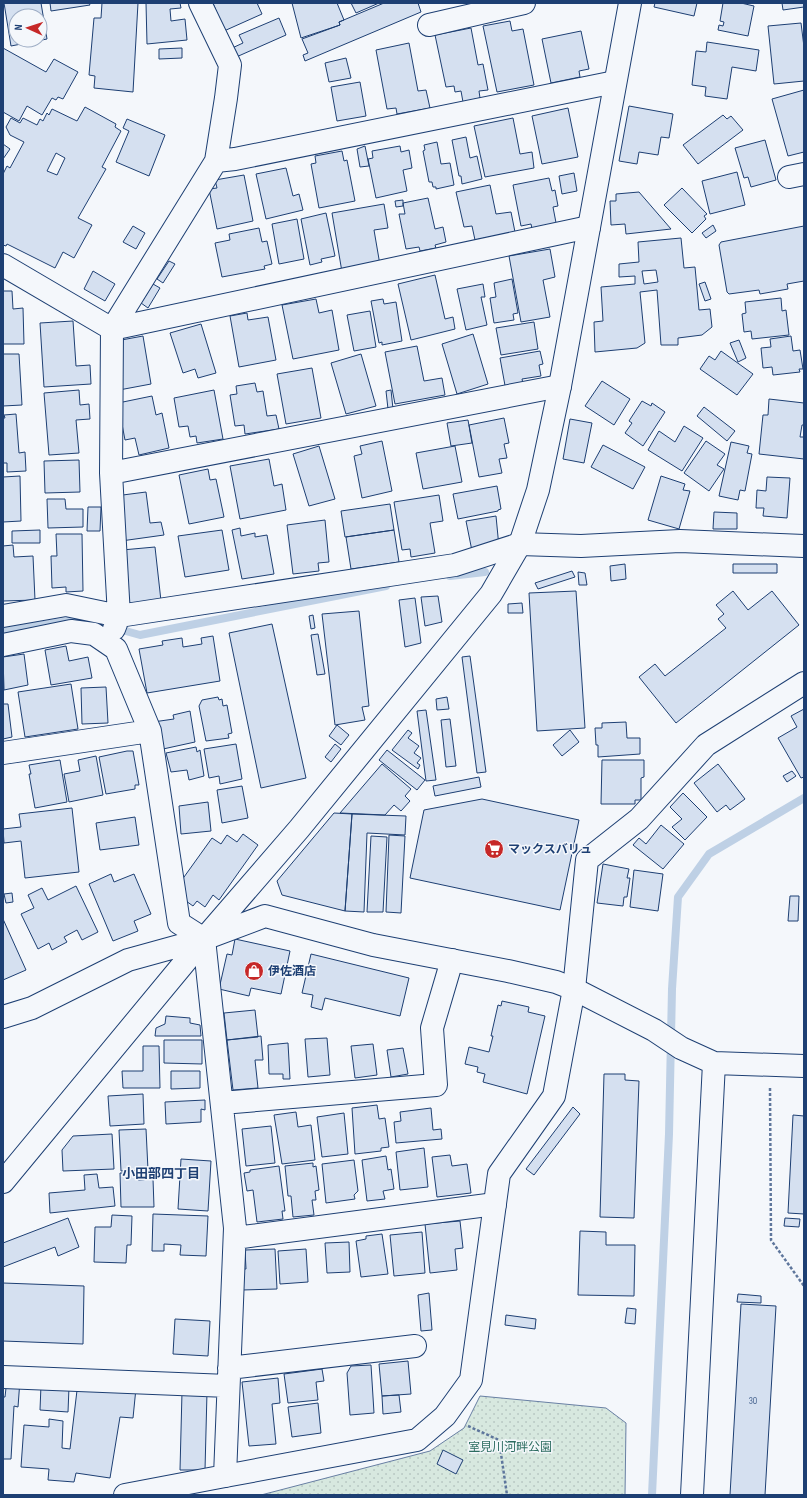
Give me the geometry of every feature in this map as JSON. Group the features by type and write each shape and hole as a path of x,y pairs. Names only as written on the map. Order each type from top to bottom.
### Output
{"street":[{"path":"109,644 119,616 111,473 112,329 216,161 230,65 200,3"},
{"path":"429,25 524,3"},
{"path":"3,1182 204,939 299,829 491,594 520,544 538,490 560,386 630,3"},
{"path":"216,161 243,158 615,82"},
{"path":"3,265 112,329 589,228"},
{"path":"111,473 560,386"},
{"path":"3,616 66,605 119,616 455,565 520,544 581,546 680,541 804,546"},
{"path":"66,605 71,631"},
{"path":"3,646 71,631 94,634 116,649 150,731 178,923 204,939"},
{"path":"125,1495 417,1440 445,1416 471,1380 499,1174 554,1096 574,988 587,860 639,819 706,745 804,683"},
{"path":"3,753 150,731"},
{"path":"3,1018 32,1008 128,960 204,939 265,916 373,945 556,982 574,988 654,1030 681,1048 714,1063 804,1066"},
{"path":"204,939 236,1228 225,1476"},
{"path":"222,1103 436,1085 432,1028 452,960"},
{"path":"692,1495 714,1063"},
{"path":"235,1238 495,1204"},
{"path":"3,1377 229,1377 415,1346"}],"path":[{"path":"770,1065 771,1240 804,1286"},
{"path":"445,1416 499,1440 507,1495"}],"green space":[{"name":"室見川河畔公園","path":"480,1396 606,1408 626,1423 625,1495 261,1495 430,1451 464,1428"}],"building":[{"path":"4,3 41,3 42,8 8,8 8,28"},
{"path":"50,3 89,3 90,5 51,11"},
{"path":"102,3 138,3 133,92 94,88 95,76 89,75 94,18 101,18"},
{"path":"146,3 180,3 181,8 170,9 171,21 185,19 187,40 147,44"},
{"path":"213,3 257,3 262,14 224,31"},
{"path":"292,3 337,3 344,20 339,22 340,25 301,38"},
{"path":"351,3 379,3 356,13"},
{"path":"384,3 418,3 421,12 305,61 303,55 308,53 302,39 340,25 339,22"},
{"path":"655,3 697,3 694,16 654,7"},
{"path":"723,3 741,3 754,6 748,36 718,30 719,25 723,26 724,22 720,21"},
{"path":"782,3 804,3 804,7 783,10"},
{"path":"279,18 286,35 234,58 230,49 243,43 239,35"},
{"path":"510,21 512,31 523,29 534,85 497,92 483,26"},
{"path":"801,23 804,47 804,81 774,84 768,26"},
{"path":"471,28 478,65 483,64 488,90 479,91 480,98 463,102 461,91 455,92 454,86 446,87 435,35"},
{"path":"581,31 589,69 579,71 580,77 551,83 542,39"},
{"path":"707,42 759,50 756,71 732,67 727,99 705,96 706,87 692,85 696,51 706,52"},
{"path":"409,43 418,91 426,90 430,108 397,114 396,108 387,109 376,50"},
{"path":"3,48 46,72 54,59 78,72 63,99 58,97 56,100 52,98 42,115 27,106 19,121 3,112"},
{"path":"182,48 182,58 159,59 159,49"},
{"path":"346,58 351,78 329,82 325,63"},
{"path":"360,82 366,116 337,121 331,87"},
{"path":"804,90 804,152 788,156 772,99"},
{"path":"629,106 673,114 669,138 661,137 658,155 639,152 637,164 619,161"},
{"path":"85,107 116,124 115,127 121,131 102,167 106,169 78,218 92,225 74,258 63,252 55,268 7,244 6,246 3,245 3,174 7,166 10,168 24,142 10,135 6,127 11,118 20,123 23,118 37,125 40,119 43,121 47,113 49,115 52,109 77,121","holes":["56,153 65,158 57,175 47,171"]},
{"path":"568,108 578,157 542,164 532,116"},
{"path":"723,115 727,119 731,116 743,130 698,164 683,145"},
{"path":"513,118 520,154 532,152 534,168 485,177 474,126"},
{"path":"127,119 165,135 149,176 116,162 129,131 123,128"},
{"path":"466,137 470,158 477,156 482,179 462,184 452,140"},
{"path":"765,140 776,180 751,187 748,177 744,178 735,148"},
{"path":"437,142 441,164 450,163 454,185 436,189 436,187 433,187 432,182 429,182 423,151 425,150 424,145"},
{"path":"3,144 10,149 3,159"},
{"path":"365,146 369,166 360,167 357,149"},
{"path":"400,146 401,152 409,150 412,168 403,170 407,191 376,198 368,159 373,158 372,151"},
{"path":"342,151 344,161 347,160 355,201 319,208 311,164 316,163 315,156"},
{"path":"286,168 293,196 299,194 303,210 266,219 256,174"},
{"path":"737,172 745,205 710,214 702,181"},
{"path":"574,173 577,191 562,194 559,176"},
{"path":"244,175 253,221 217,229 209,189 217,188 215,180"},
{"path":"549,178 552,191 555,190 558,206 553,207 557,228 533,233 531,224 521,226 513,185"},
{"path":"490,185 496,214 511,212 515,232 475,240 472,226 464,227 456,192"},
{"path":"682,188 707,214 704,216 706,219 692,233 664,205"},
{"path":"639,192 671,229 626,234 625,224 611,225 610,201 616,201 616,194"},
{"path":"428,198 435,229 443,227 446,242 435,245 436,248 420,251 419,247 406,249 399,214 405,214 403,203"},
{"path":"403,200 403,206 396,207 395,201"},
{"path":"384,204 388,228 374,230 380,265 342,272 332,213"},
{"path":"326,213 335,256 321,259 322,262 310,265 301,219"},
{"path":"297,219 304,259 279,264 272,224"},
{"path":"713,225 716,231 706,238 702,233"},
{"path":"133,226 145,233 136,249 123,242"},
{"path":"804,226 804,281 787,284 788,289 760,294 759,290 729,294 727,292 719,245 721,242"},
{"path":"259,228 262,242 267,241 272,264 264,266 265,269 222,277 215,243 230,240 229,234"},
{"path":"681,238 684,268 695,267 699,310 710,309 712,327 702,335 678,338 678,345 661,345 657,290 640,292 645,343 637,348 595,352 594,322 603,321 601,287 635,284 635,276 619,277 619,264 639,262 638,242","holes":["656,270 658,282 644,284 642,271"]},
{"path":"550,249 555,277 543,280 550,317 521,322 509,256"},
{"path":"169,261 175,264 163,283 157,279"},
{"path":"93,271 115,284 105,301 84,289"},
{"path":"435,275 445,319 453,317 455,329 411,340 398,284"},
{"path":"512,279 518,313 513,314 514,320 494,323 490,298 496,297 494,283"},
{"path":"705,282 711,299 705,301 699,284"},
{"path":"153,284 160,288 148,308 141,303"},
{"path":"483,284 485,297 481,297 487,325 466,330 457,289"},
{"path":"3,291 12,291 13,309 23,308 24,344 3,344"},
{"path":"781,298 782,311 786,310 789,335 752,339 751,331 744,332 742,314 746,313 745,302"},
{"path":"316,299 319,313 332,310 339,350 293,359 282,305"},
{"path":"383,299 384,304 396,302 402,341 382,345 382,342 379,343 371,301"},
{"path":"370,311 376,347 354,351 347,315"},
{"path":"247,313 248,320 268,317 276,360 239,367 230,316"},
{"path":"73,321 76,366 90,365 91,384 44,387 40,323"},
{"path":"534,322 538,349 501,355 496,328"},
{"path":"201,324 216,373 198,378 195,369 183,373 170,333"},
{"path":"473,334 488,384 457,394 442,344"},
{"path":"143,336 151,384 119,390 116,341"},
{"path":"791,336 793,351 800,350 803,369 799,369 800,372 773,375 772,367 763,368 761,348 771,347 770,339"},
{"path":"739,340 746,358 738,362 730,343"},
{"path":"417,346 424,381 442,378 445,395 395,404 385,352"},
{"path":"540,351 543,364 539,365 541,376 522,379 524,388 506,391 500,358"},
{"path":"721,351 753,374 737,395 700,369 709,356 715,360"},
{"path":"3,354 19,354 22,405 3,406"},
{"path":"361,354 376,406 346,414 331,363"},
{"path":"312,368 321,418 286,424 277,374"},
{"path":"602,381 630,399 614,425 585,406"},
{"path":"255,383 257,392 263,391 267,416 276,415 279,429 245,434 244,425 235,426 230,395 237,394 236,386"},
{"path":"79,390 80,405 89,404 90,419 76,420 79,453 49,455 44,393"},
{"path":"214,390 223,439 197,443 196,436 190,437 188,426 179,427 174,398"},
{"path":"391,390 393,409 388,409 386,391"},
{"path":"152,396 156,415 162,413 169,448 139,455 135,438 125,440 118,403"},
{"path":"769,399 804,403 804,425 802,425 800,437 804,437 804,459 759,454 763,415 768,415"},
{"path":"642,401 651,406 652,403 665,412 643,446 625,433 632,423 629,421"},
{"path":"704,407 735,431 727,441 697,416"},
{"path":"16,414 19,453 25,452 26,471 7,472 7,463 3,463 3,418 5,418 4,415"},
{"path":"504,418 509,443 504,444 507,458 499,459 502,473 479,477 469,425"},
{"path":"570,419 592,423 584,463 563,459"},
{"path":"468,420 472,443 451,446 447,423"},
{"path":"684,426 703,438 682,471 648,450 659,431 675,442"},
{"path":"382,441 392,491 362,498 354,456 362,454 360,446"},
{"path":"706,441 725,454 717,465 724,469 709,491 684,473"},
{"path":"731,442 749,446 747,453 752,454 745,491 740,490 738,500 719,496"},
{"path":"603,445 645,467 633,489 591,467"},
{"path":"319,446 335,499 309,506 293,454"},
{"path":"455,446 462,482 423,489 416,453"},
{"path":"269,459 274,486 282,484 286,510 240,519 230,466"},
{"path":"79,460 80,492 45,493 44,461"},
{"path":"208,469 210,480 216,479 224,517 189,524 179,475"},
{"path":"20,476 21,521 3,522 3,477"},
{"path":"661,476 685,484 683,490 690,491 679,529 648,520"},
{"path":"767,477 790,478 787,518 763,516 764,508 756,508 757,490 766,491"},
{"path":"497,486 501,509 498,511 458,519 453,494"},
{"path":"146,492 150,523 161,522 164,535 121,541 115,496"},
{"path":"439,495 443,521 430,523 435,553 411,557 410,549 402,550 394,502"},
{"path":"47,499 65,499 66,509 83,509 83,527 48,528"},
{"path":"390,504 394,530 345,537 341,511"},
{"path":"88,507 101,507 100,531 87,531"},
{"path":"714,512 737,513 737,529 713,529"},
{"path":"496,516 499,547 472,551 466,521"},
{"path":"325,520 329,562 318,563 319,571 293,574 287,525"},
{"path":"240,528 241,536 255,533 255,537 267,535 274,574 242,579 232,530"},
{"path":"40,530 40,543 12,543 12,531"},
{"path":"222,530 229,570 185,577 178,536"},
{"path":"394,530 399,562 351,569 346,537"},
{"path":"56,534 82,534 83,591 66,592 66,587 52,588 51,556 57,556"},
{"path":"13,545 14,557 33,556 35,600 3,601 3,546"},
{"path":"155,547 161,601 127,605 122,550"},
{"path":"625,564 626,579 611,581 610,566"},
{"path":"733,564 777,564 777,573 733,573"},
{"path":"572,571 575,577 538,589 535,583"},
{"path":"578,572 585,573 587,585 579,585"},
{"path":"576,591 585,728 537,731 529,593"},
{"path":"733,591 748,610 772,591 799,625 676,723 639,677 655,664 665,676 726,628 718,619 724,614 716,605"},
{"path":"438,596 442,622 425,626 421,597"},
{"path":"415,598 421,643 405,647 399,600"},
{"path":"522,603 523,613 508,613 508,604"},
{"path":"359,611 369,706 362,707 365,720 335,725 322,614"},
{"path":"313,615 315,628 311,629 309,616"},
{"path":"272,624 306,778 261,788 229,633"},
{"path":"318,634 325,674 317,675 311,635"},
{"path":"213,636 220,681 147,693 139,649 163,645 162,641 182,638 183,647 202,644 201,638"},
{"path":"66,646 69,661 88,657 92,678 51,685 45,650"},
{"path":"24,654 28,685 4,690 3,657"},
{"path":"470,656 486,772 477,773 462,657"},
{"path":"71,684 78,729 25,737 18,692"},
{"path":"106,687 108,723 82,724 81,688"},
{"path":"218,697 219,700 222,699 223,706 227,705 232,733 228,734 229,738 206,741 199,706 202,700"},
{"path":"447,697 449,709 437,710 436,699"},
{"path":"3,704 8,704 12,737 3,739"},
{"path":"804,709 804,777 801,778 778,738 797,727 791,716"},
{"path":"426,710 436,780 426,781 417,711"},
{"path":"190,711 195,742 163,749 153,722 174,719 173,715"},
{"path":"450,719 456,766 446,767 441,720"},
{"path":"626,722 627,738 640,738 640,754 598,757 598,745 596,745 595,728 602,728 602,723"},
{"path":"337,725 349,735 341,745 329,736"},
{"path":"408,730 412,733 408,738 419,746 414,753 421,758 417,763 420,765 418,769 392,750"},
{"path":"570,730 579,742 562,756 553,745"},
{"path":"236,744 242,779 220,784 219,776 209,778 204,749"},
{"path":"335,744 341,749 331,762 325,757"},
{"path":"196,747 197,752 200,750 204,776 189,780 187,770 171,772 166,753"},
{"path":"387,750 425,780 417,790 379,760"},
{"path":"133,751 139,785 135,785 135,789 106,794 99,757"},
{"path":"96,756 103,795 69,802 64,774 80,771 78,760"},
{"path":"60,760 67,802 35,808 29,774 31,774 29,765"},
{"path":"602,760 644,760 644,777 641,778 641,800 635,800 635,804 601,804"},
{"path":"382,764 411,789 405,796 410,801 401,811 394,805 385,815 340,813"},
{"path":"718,764 745,799 730,810 726,805 717,812 694,783"},
{"path":"792,771 796,776 787,782 783,776"},
{"path":"479,777 481,787 435,796 433,786"},
{"path":"242,786 248,818 222,823 217,790"},
{"path":"683,793 707,817 685,840 672,827 682,819 670,807"},
{"name":"マックスバリュ","path":"482,799 579,820 560,910 410,878 424,810"},
{"path":"208,802 211,831 181,834 179,806"},
{"path":"72,808 79,872 25,878 21,841 4,843 3,829 21,827 19,814"},
{"path":"334,813 352,814 345,911 282,895 277,881"},
{"path":"352,814 406,816 405,835 367,833 364,912 345,911"},
{"path":"135,817 139,845 100,850 96,823"},
{"path":"661,825 684,844 663,869 633,845 639,838 646,844"},
{"path":"243,834 258,845 219,900 213,895 205,907 197,901 193,906 179,896 185,888 179,884 212,838 221,844 227,835 237,842"},
{"path":"389,835 405,836 401,913 386,912"},
{"path":"371,836 387,837 383,912 367,912"},
{"path":"603,864 629,869 627,878 630,878 627,897 624,897 623,906 597,903"},
{"path":"634,870 663,874 658,911 630,907"},
{"path":"111,874 114,882 134,874 151,914 134,921 138,931 113,941 89,884"},
{"path":"76,886 98,932 82,940 77,930 64,937 67,942 52,950 49,943 38,949 21,914 34,908 28,895 42,888 48,900"},
{"path":"12,893 13,902 6,903 4,894"},
{"path":"790,896 799,896 798,921 788,921"},
{"path":"3,919 26,970 3,980"},
{"name":"伊佐酒店","path":"235,939 290,951 281,994 251,988 249,996 219,989 227,954 232,955"},
{"path":"311,954 409,978 400,1016 325,998 322,1010 311,1007 313,995 302,993"},
{"path":"502,1001 529,1007 528,1012 545,1016 527,1094 483,1082 485,1074 477,1072 478,1067 465,1064 469,1047 489,1052 498,1005 501,1006"},
{"path":"255,1010 258,1037 227,1040 224,1013"},
{"path":"166,1016 190,1018 190,1023 200,1025 201,1036 155,1036 156,1028 165,1024"},
{"path":"261,1036 263,1060 255,1060 258,1088 233,1090 227,1040"},
{"path":"327,1038 330,1075 308,1077 305,1039"},
{"path":"164,1040 202,1040 202,1064 164,1063"},
{"path":"288,1043 290,1079 283,1079 283,1074 269,1074 268,1045"},
{"path":"373,1044 377,1075 355,1078 351,1046"},
{"path":"143,1046 159,1046 160,1088 123,1088 122,1071 143,1071"},
{"path":"403,1048 408,1074 391,1077 387,1050"},
{"path":"171,1071 200,1071 200,1088 171,1089"},
{"path":"604,1074 625,1074 625,1080 639,1081 634,1218 600,1217"},
{"path":"143,1094 144,1124 110,1126 108,1096"},
{"path":"205,1100 205,1110 201,1109 201,1122 166,1124 165,1102"},
{"path":"377,1105 379,1119 385,1118 389,1147 381,1148 381,1151 355,1154 352,1108"},
{"path":"573,1107 580,1114 534,1175 526,1169"},
{"path":"431,1108 433,1130 441,1129 442,1139 396,1143 394,1122 401,1121 400,1112"},
{"path":"296,1112 298,1127 311,1125 315,1160 282,1164 274,1115"},
{"path":"344,1113 348,1154 322,1157 317,1117"},
{"path":"793,1115 804,1116 804,1214 788,1213"},
{"path":"271,1126 275,1163 246,1166 242,1129"},
{"path":"146,1129 148,1170 121,1171 119,1130"},
{"path":"112,1134 114,1169 63,1171 62,1150 73,1136"},
{"path":"424,1148 428,1187 400,1190 396,1152"},
{"path":"450,1155 452,1166 467,1164 471,1193 437,1197 432,1157"},
{"path":"386,1156 388,1170 391,1169 394,1189 383,1191 385,1199 367,1201 362,1160"},
{"path":"181,1159 211,1161 208,1211 178,1209"},
{"path":"354,1160 358,1191 354,1195 355,1199 326,1203 322,1164"},
{"path":"313,1163 313,1167 316,1166 319,1190 315,1191 316,1200 312,1200 314,1215 293,1217 291,1196 288,1196 285,1166"},
{"path":"279,1166 285,1211 282,1211 283,1219 257,1222 253,1190 247,1191 244,1173 250,1172 250,1170"},
{"path":"120,1173 138,1173 138,1180 153,1179 154,1207 121,1207"},
{"path":"97,1174 99,1188 113,1187 115,1206 50,1213 49,1193 85,1190 84,1175"},
{"path":"153,1214 208,1216 206,1256 180,1255 181,1245 164,1244 164,1251 152,1251"},
{"path":"112,1215 132,1216 131,1245 127,1245 126,1263 94,1262 95,1227 111,1227"},
{"path":"68,1218 79,1247 58,1256 55,1247 3,1267 3,1243"},
{"path":"785,1218 800,1219 799,1227 784,1226"},
{"path":"460,1221 463,1248 455,1249 457,1270 430,1273 425,1224"},
{"path":"580,1231 606,1232 606,1245 635,1245 634,1296 578,1295"},
{"path":"422,1232 425,1273 394,1276 390,1235"},
{"path":"382,1234 388,1274 361,1277 356,1241 366,1239 366,1236"},
{"path":"349,1242 350,1272 327,1273 325,1243"},
{"path":"275,1249 277,1289 242,1290 241,1269 246,1269 245,1250"},
{"path":"306,1249 308,1282 280,1284 278,1251"},
{"path":"3,1283 84,1286 83,1344 3,1341"},
{"path":"429,1293 432,1330 421,1331 418,1295"},
{"path":"738,1294 761,1296 761,1303 737,1302"},
{"path":"741,1304 776,1306 765,1495 730,1495"},
{"path":"627,1308 636,1309 635,1324 625,1323"},
{"path":"506,1315 536,1319 535,1329 505,1325"},
{"path":"175,1319 210,1321 208,1356 173,1354"},
{"path":"408,1361 411,1394 382,1396 379,1364"},
{"path":"371,1365 374,1413 350,1415 347,1373 351,1366"},
{"path":"322,1369 324,1381 316,1382 318,1400 288,1403 284,1374"},
{"path":"278,1378 280,1403 272,1404 276,1444 249,1446 242,1382"},
{"path":"7,1379 20,1380 18,1407 14,1406 11,1459 3,1459 3,1397 5,1397"},
{"path":"78,1382 136,1388 133,1418 120,1417 110,1478 76,1473 74,1482 48,1480 49,1469 21,1467 24,1425 49,1427 49,1419 63,1421 62,1448 70,1449"},
{"path":"41,1385 69,1387 68,1412 40,1410"},
{"path":"182,1392 207,1392 205,1470 180,1470"},
{"path":"399,1395 401,1412 383,1414 382,1396"},
{"path":"318,1403 321,1433 292,1437 288,1407"},
{"path":"443,1450 463,1460 456,1474 437,1464"}],"waterway":[{"path":"450,576 485,572"},
{"path":"3,631 83,619 140,635 386,586"},
{"path":"652,1495 669,1134 672,989 678,897 709,854 804,798"}],"place":[{"name":"マックスバリュ","path":"494,849"},
{"name":"伊佐酒店","path":"254,971"}],"district":[{"name":"小田部四丁目","path":"161,1173"}]}
